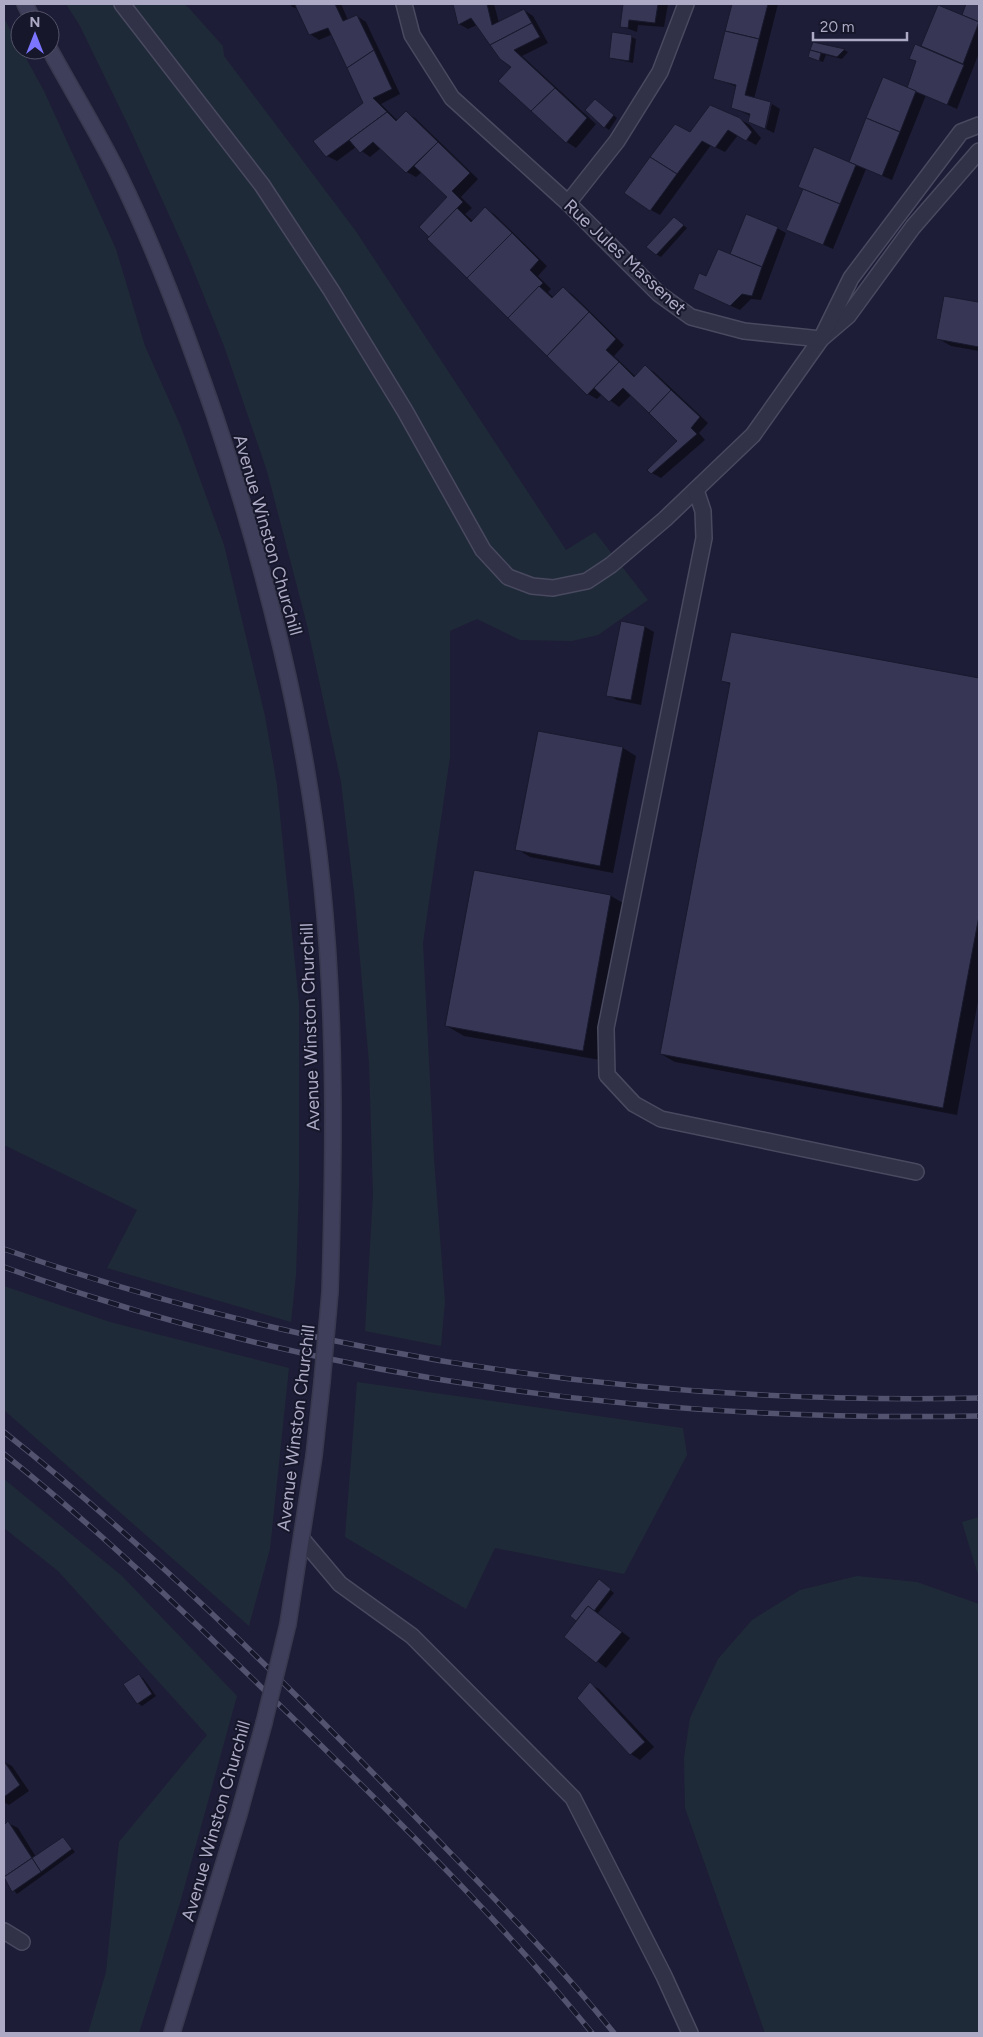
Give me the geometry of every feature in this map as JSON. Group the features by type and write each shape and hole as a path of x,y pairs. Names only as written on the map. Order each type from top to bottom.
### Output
{"main road":[{"name":"Avenue Winston Churchill","path":"56,60 119,175 159,265 227,452 270,597 309,785 322,883 331,998 334,1112 330,1292 322,1382 302,1539 288,1624 264,1723 236,1823 172,2033"}],"street":[{"path":"122,4 262,185 332,290 400,403 483,550 508,577 532,586 553,588 587,581 611,565 696,490 753,435 821,339 851,278 867,254 961,132 979,125"},
{"name":"Rue Jules Massenet","path":"404,4 412,35 452,98 568,203 659,294 690,318 744,331 821,339"},
{"path":"568,203 617,141 660,72 686,4"},
{"path":"821,339 848,316 913,227 979,151"},
{"path":"696,490 703,512 704,538 606,1028 607,1075 634,1104 661,1119 916,1172"},
{"path":"302,1539 340,1584 412,1636 573,1798 664,1976 690,2033"},
{"path":"4,1931 22,1942"}],"shaded area":[{"path":"66,4 183,4 188,7 223,46 224,56 355,230 566,550 595,532 648,600 598,635 572,641 520,640 477,619 450,631 450,757 423,943 434,1159 445,1302 441,1346 365,1331 373,1195 369,1063 355,902 341,782 307,625 267,471 224,346 189,259 131,131 80,26"},
{"path":"4,18 10,29 10,60 27,60 44,91 116,249 145,346 181,427 224,545 265,716 277,785 299,1003 299,1186 296,1275 291,1322 107,1268 137,1210 4,1145"},
{"path":"4,1286 110,1322 289,1368 270,1549 249,1626 4,1410"},
{"path":"357,1382 683,1428 687,1455 624,1574 495,1548 466,1609 345,1537"},
{"path":"4,1479 122,1576 237,1696 180,1903 139,2033 88,2033 106,1972 119,1842 207,1735 58,1571 4,1528"},
{"path":"979,1517 979,1578 962,1522"},
{"path":"857,1576 917,1582 979,1604 979,2033 765,2033 685,1808 684,1758 690,1718 718,1659 752,1620 800,1590"}],"building":[{"path":"335,4 343,21 357,15 374,50 347,68 328,28 309,35 295,5"},
{"path":"453,4 487,4 492,25 524,9 532,23 490,45 471,18 458,25"},
{"path":"623,4 658,4 655,23 629,20 628,28 620,27"},
{"path":"732,4 768,4 759,39 725,31"},
{"path":"966,4 979,4 979,22 962,15"},
{"path":"938,5 979,22 963,64 921,46"},
{"path":"532,23 540,37 514,50 555,88 531,111 498,81 511,67 500,59 490,45"},
{"path":"725,31 759,39 745,95 771,102 765,129 748,122 750,114 731,108 736,85 713,79"},
{"path":"612,32 632,35 629,61 609,58"},
{"path":"813,42 845,49 837,57 810,50"},
{"path":"915,44 964,65 947,105 907,88 916,61 909,59"},
{"path":"374,50 392,89 373,98 387,112 326,157 313,141 363,103 347,68"},
{"path":"810,50 821,53 819,61 808,57"},
{"path":"883,77 916,91 900,132 866,118"},
{"path":"555,88 587,118 566,143 531,111"},
{"path":"595,99 614,115 604,128 585,110"},
{"path":"710,105 740,118 752,132 746,141 728,130 715,148 702,141 677,174 650,157 675,124 690,132"},
{"path":"406,111 438,142 406,173 373,142 360,153 349,140 387,112 396,121"},
{"path":"866,118 900,132 882,176 849,162"},
{"path":"438,142 470,173 452,191 463,202 429,237 419,227 447,197 414,166"},
{"path":"814,147 856,165 840,204 798,187"},
{"path":"650,157 677,174 650,211 624,193"},
{"path":"803,189 840,204 823,245 786,230"},
{"path":"485,207 512,233 467,278 427,239 457,208 471,222"},
{"path":"746,214 778,227 762,267 730,254"},
{"path":"674,217 684,225 656,255 646,247"},
{"path":"512,233 539,260 530,270 543,283 508,318 467,278"},
{"path":"718,249 762,267 752,296 742,294 730,306 693,289 699,273 706,276"},
{"path":"539,286 552,298 563,287 589,312 547,356 508,318"},
{"path":"944,296 978,302 979,298 979,347 936,339"},
{"path":"589,312 616,339 606,350 619,362 587,395 547,356"},
{"path":"619,362 634,377 645,365 671,390 649,413 623,388 609,402 594,388"},
{"path":"671,390 700,417 691,428 697,434 651,474 647,470 677,441 649,413"},
{"path":"621,621 645,626 631,700 606,696"},
{"path":"731,632 979,678 979,916 943,1108 660,1054 730,683 721,681"},
{"path":"538,731 623,747 600,866 515,850"},
{"path":"474,870 611,895 583,1051 445,1026"},
{"path":"599,1579 611,1589 594,1611 588,1606 576,1621 570,1616"},
{"path":"588,1606 622,1632 596,1663 564,1637"},
{"path":"139,1674 152,1694 137,1704 123,1684"},
{"path":"590,1682 645,1742 630,1755 577,1698"},
{"path":"4,1761 20,1785 4,1797"},
{"path":"8,1821 32,1858 4,1877 4,1825"},
{"path":"63,1837 72,1849 41,1872 32,1858"},
{"path":"32,1858 41,1872 12,1892 4,1877"}],"railway":[{"path":"4,1249 122,1287 242,1320 363,1346 484,1367 607,1383 731,1393 855,1398 979,1398"},
{"path":"4,1267 122,1306 241,1339 362,1365 484,1386 607,1401 731,1411 855,1416 979,1416"},
{"path":"4,1432 110,1520 212,1613 261,1661 513,1918 590,2003 614,2033"},
{"path":"4,1454 118,1551 227,1653 450,1874 523,1952 592,2033"}]}
